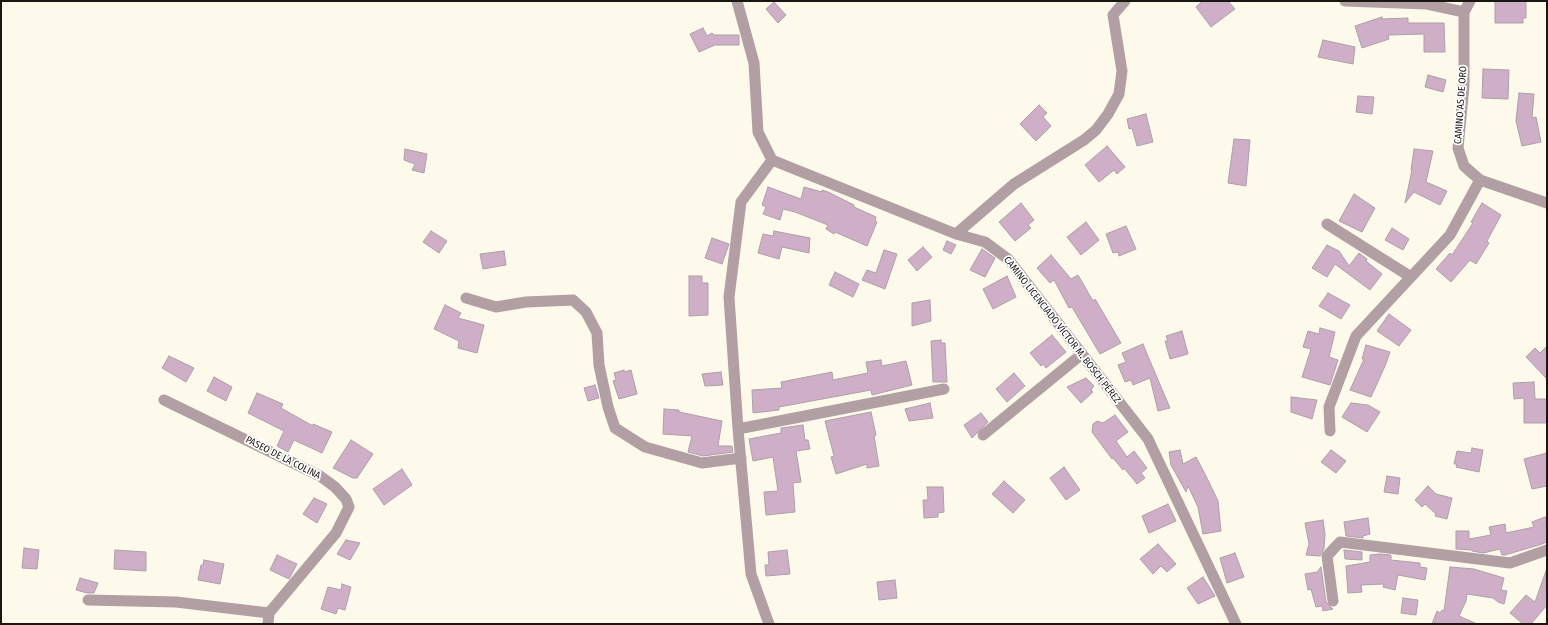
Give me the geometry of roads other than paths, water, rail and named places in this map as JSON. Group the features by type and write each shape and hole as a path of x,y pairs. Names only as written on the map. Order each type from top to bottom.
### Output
{"street":[{"path":"736,1 754,63 758,132 772,160 741,202 729,297 738,429 751,574 769,624"},
{"path":"956,234 1014,184 1084,140 1096,130 1108,114 1119,94 1122,70 1113,15 1125,1"},
{"path":"1345,1 1427,4 1464,12"},
{"name":"CAMINO AS DE ORO","path":"1470,1 1464,12 1464,86 1458,148 1464,166 1480,180 1547,203"},
{"name":"CAMINO LICENCIADO VÍCTOR M. BOSCH PÉREZ","path":"772,160 956,234 985,242 1008,259 1148,439 1236,624"},
{"path":"1330,431 1329,407 1356,336 1450,235 1480,180"},
{"path":"1327,224 1411,277"},
{"path":"466,298 496,307 526,302 573,300 586,312 597,333 599,365 608,407 615,428 645,447 702,464 741,458"},
{"path":"983,435 1082,354"},
{"path":"738,429 944,389"},
{"name":"PASEO DE LA COLINA","path":"164,400 320,476 346,499 349,508 336,532 269,618"},
{"path":"1333,601 1327,556 1340,542 1510,563 1547,550"},
{"path":"88,600 176,602 269,618"}]}
